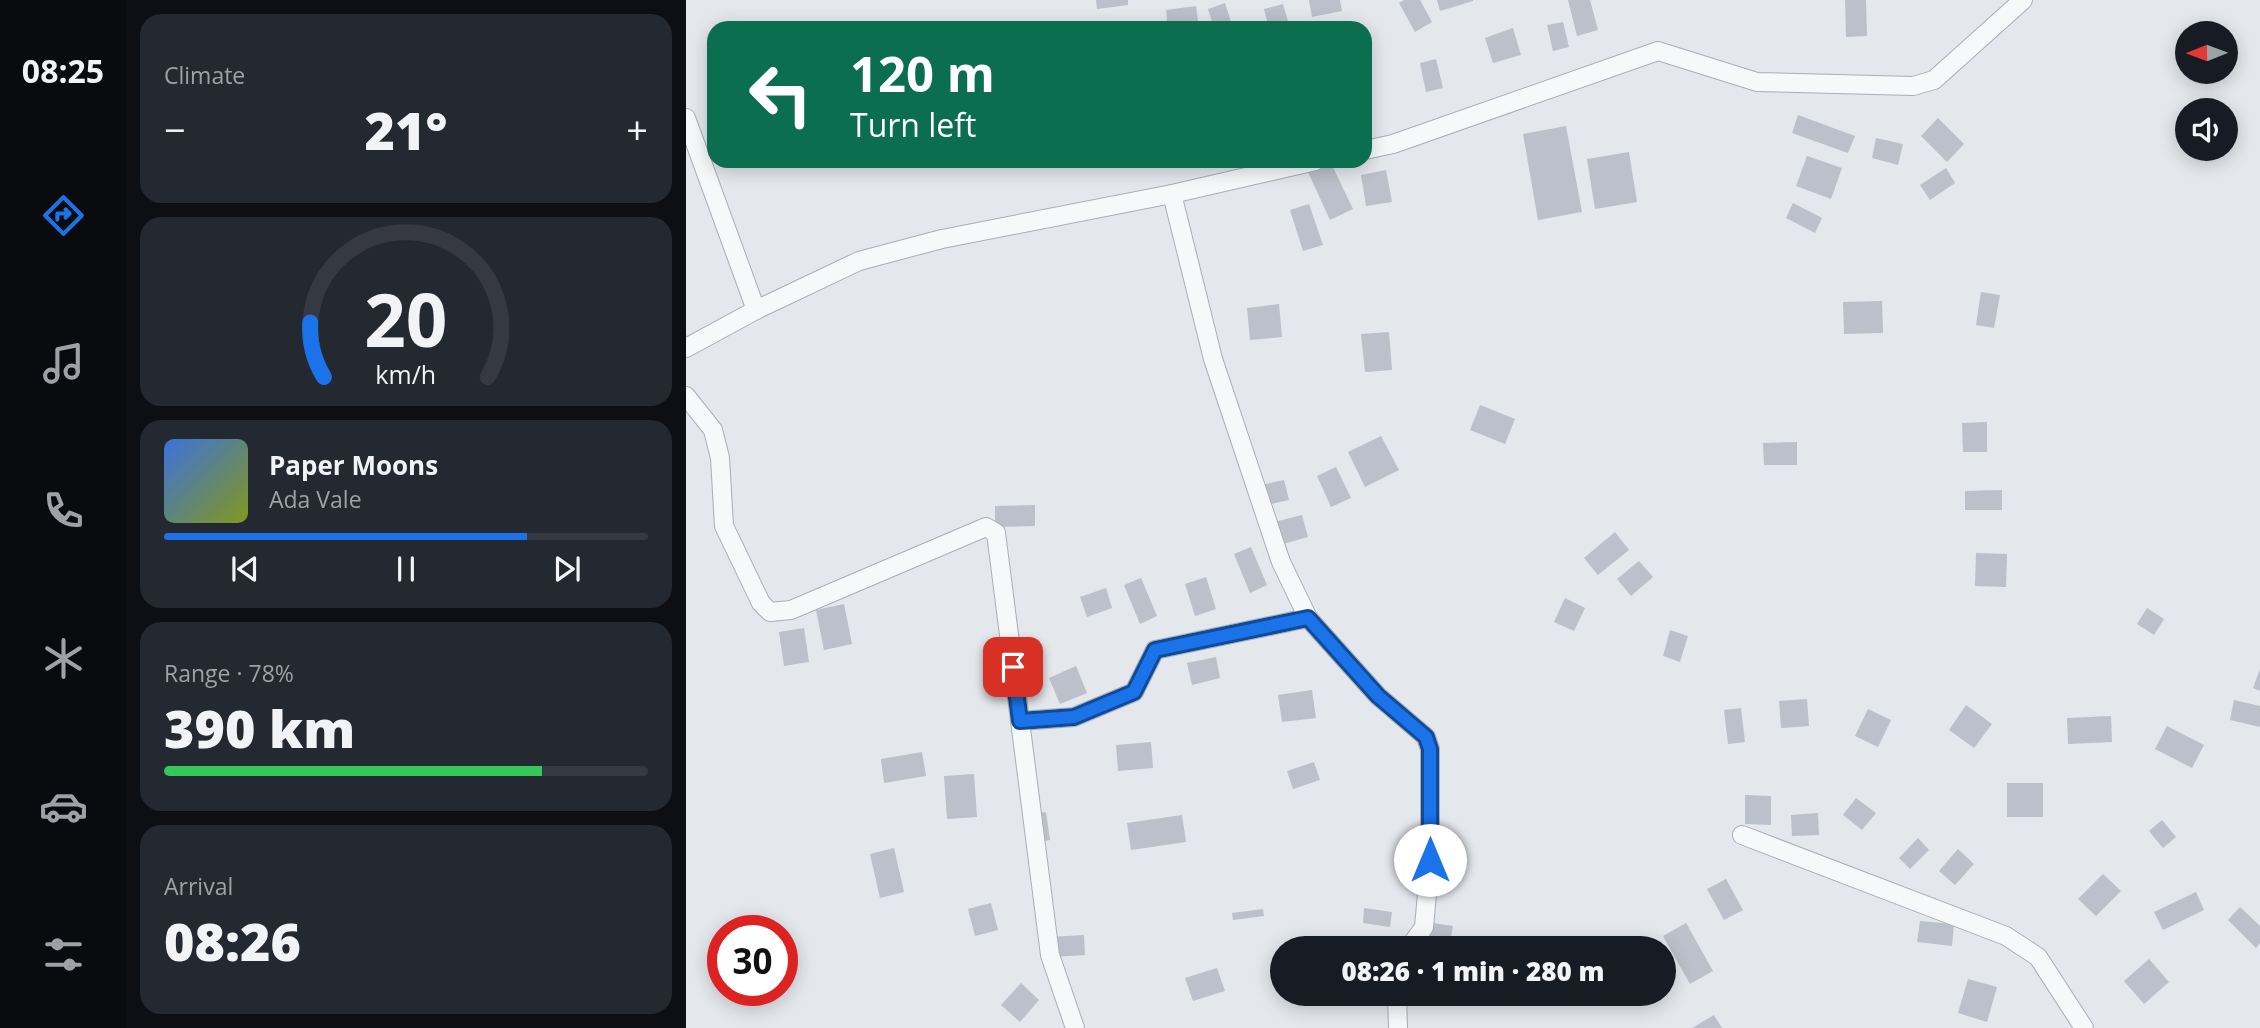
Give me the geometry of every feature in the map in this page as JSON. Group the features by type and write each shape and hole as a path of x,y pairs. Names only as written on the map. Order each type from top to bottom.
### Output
{"street":[{"path":"1372,148 1393,144 1658,51 1757,82 1913,86 1934,80 2023,0"},
{"path":"686,118 756,310"},
{"path":"686,348 756,310 859,261 942,239 1172,194 1285,168"},
{"path":"1172,194 1213,359 1281,562 1308,618 1378,696 1426,737 1430,749 1430,860 1424,927 1418,936"},
{"path":"686,396 713,430 720,458 724,526 761,603 770,612 790,610 986,527 996,533 1050,955 1075,1028"},
{"path":"1020,721 1074,717 1134,692 1155,650 1308,618"},
{"path":"1742,835 2006,936 2038,957 2079,1025"},
{"path":"1397,1006 1398,1028"}],"building":[{"path":"1096,0 1128,0 1128,5 1097,9"},
{"path":"1309,0 1340,0 1342,11 1312,17"},
{"path":"1404,0 1420,0 1432,22 1415,32 1399,3"},
{"path":"1437,0 1473,0 1473,1 1440,11"},
{"path":"1568,0 1590,0 1598,30 1577,36"},
{"path":"1845,0 1866,0 1867,36 1846,37"},
{"path":"1225,3 1231,21 1212,21 1208,9"},
{"path":"1283,4 1288,21 1267,21 1264,9"},
{"path":"1196,6 1198,21 1167,21 1166,10"},
{"path":"1563,22 1569,47 1553,51 1547,25"},
{"path":"1513,28 1521,55 1493,63 1485,38"},
{"path":"1436,59 1443,88 1426,92 1420,63"},
{"path":"1798,115 1855,136 1848,153 1792,133"},
{"path":"1938,118 1964,144 1947,162 1921,136"},
{"path":"1566,126 1582,212 1538,220 1523,134"},
{"path":"1876,138 1903,144 1898,165 1872,158"},
{"path":"1629,152 1637,202 1595,209 1587,159"},
{"path":"1807,156 1842,168 1831,199 1796,186"},
{"path":"1333,168 1353,209 1330,220 1307,170"},
{"path":"1946,168 1955,183 1930,200 1920,185"},
{"path":"1386,170 1392,202 1366,206 1361,175"},
{"path":"1793,203 1822,218 1815,233 1786,218"},
{"path":"1309,204 1323,245 1303,251 1290,210"},
{"path":"1981,292 2000,295 1994,328 1976,325"},
{"path":"1882,301 1883,333 1844,334 1843,302"},
{"path":"1279,304 1282,337 1250,340 1247,308"},
{"path":"1389,332 1392,370 1365,372 1361,334"},
{"path":"1480,405 1515,419 1505,444 1470,430"},
{"path":"1987,422 1987,452 1963,452 1962,423"},
{"path":"1381,436 1399,470 1365,487 1348,452"},
{"path":"1797,442 1797,465 1764,465 1763,443"},
{"path":"1336,467 1351,498 1331,507 1317,476"},
{"path":"1284,480 1289,500 1262,506 1257,486"},
{"path":"2002,490 2002,510 1965,510 1965,491"},
{"path":"1035,505 1035,526 995,527 995,506"},
{"path":"1302,515 1308,537 1276,546 1270,523"},
{"path":"1615,532 1629,550 1598,575 1584,558"},
{"path":"1251,547 1267,585 1250,593 1234,554"},
{"path":"1976,553 2007,554 2006,587 1975,586"},
{"path":"1639,561 1653,577 1631,596 1617,579"},
{"path":"1206,577 1216,609 1195,616 1185,584"},
{"path":"1141,578 1157,616 1140,624 1124,585"},
{"path":"1106,588 1112,608 1087,617 1080,597"},
{"path":"1565,598 1585,608 1574,631 1554,622"},
{"path":"844,604 852,644 824,650 816,610"},
{"path":"2147,608 2164,619 2154,635 2137,624"},
{"path":"804,628 809,662 784,666 779,632"},
{"path":"1670,630 1688,636 1680,662 1663,656"},
{"path":"1216,657 1220,678 1192,685 1187,663"},
{"path":"1076,666 1087,693 1060,704 1049,678"},
{"path":"2260,669 2260,691 2253,688"},
{"path":"1312,690 1316,718 1282,722 1278,695"},
{"path":"1807,699 1809,726 1781,728 1779,701"},
{"path":"2234,700 2260,706 2260,727 2230,720"},
{"path":"1966,705 1992,724 1974,748 1949,730"},
{"path":"1741,708 1745,742 1728,744 1724,710"},
{"path":"1868,709 1891,720 1878,747 1855,736"},
{"path":"2111,716 2112,742 2068,744 2067,718"},
{"path":"2167,726 2204,745 2192,768 2155,749"},
{"path":"1151,742 1153,768 1118,771 1116,745"},
{"path":"922,752 926,776 884,783 881,759"},
{"path":"1314,762 1320,780 1293,789 1287,771"},
{"path":"974,774 977,817 947,819 944,776"},
{"path":"2007,783 2043,783 2043,817 2007,817"},
{"path":"1745,795 1771,796 1771,825 1745,824"},
{"path":"1856,798 1876,813 1862,830 1843,815"},
{"path":"1046,812 1050,840 1032,843 1027,815"},
{"path":"1818,813 1819,835 1792,836 1791,815"},
{"path":"1182,815 1186,842 1131,850 1127,823"},
{"path":"2162,820 2176,837 2163,848 2149,831"},
{"path":"1918,838 1929,850 1910,869 1899,858"},
{"path":"894,848 904,892 880,898 870,854"},
{"path":"1958,849 1974,864 1955,885 1939,871"},
{"path":"2103,874 2121,891 2096,916 2078,899"},
{"path":"1726,879 1743,910 1724,920 1707,889"},
{"path":"2196,892 2204,910 2163,930 2154,912"},
{"path":"991,903 998,930 975,936 968,909"},
{"path":"2240,907 2260,926 2260,943 2256,948 2228,920"},
{"path":"1364,908 1392,912 1390,927 1363,923"},
{"path":"1263,909 1264,916 1233,920 1232,913"},
{"path":"1420,921 1453,926 1451,936 1419,936"},
{"path":"1920,921 1954,924 1952,946 1917,942"},
{"path":"1686,923 1713,971 1690,984 1676,959 1676,936 1663,936"},
{"path":"1084,935 1085,955 1051,957 1050,937"},
{"path":"2149,959 2169,982 2144,1004 2124,981"},
{"path":"1217,968 1225,991 1193,1001 1185,978"},
{"path":"1968,979 1997,987 1987,1022 1958,1013"},
{"path":"1021,983 1039,1000 1020,1022 1001,1005"},
{"path":"1714,1015 1722,1028 1692,1028"}],"route":[{"path":"1013,667 1020,721 1074,717 1134,692 1155,650 1308,618 1378,696 1426,737 1430,749 1430,860"}]}
